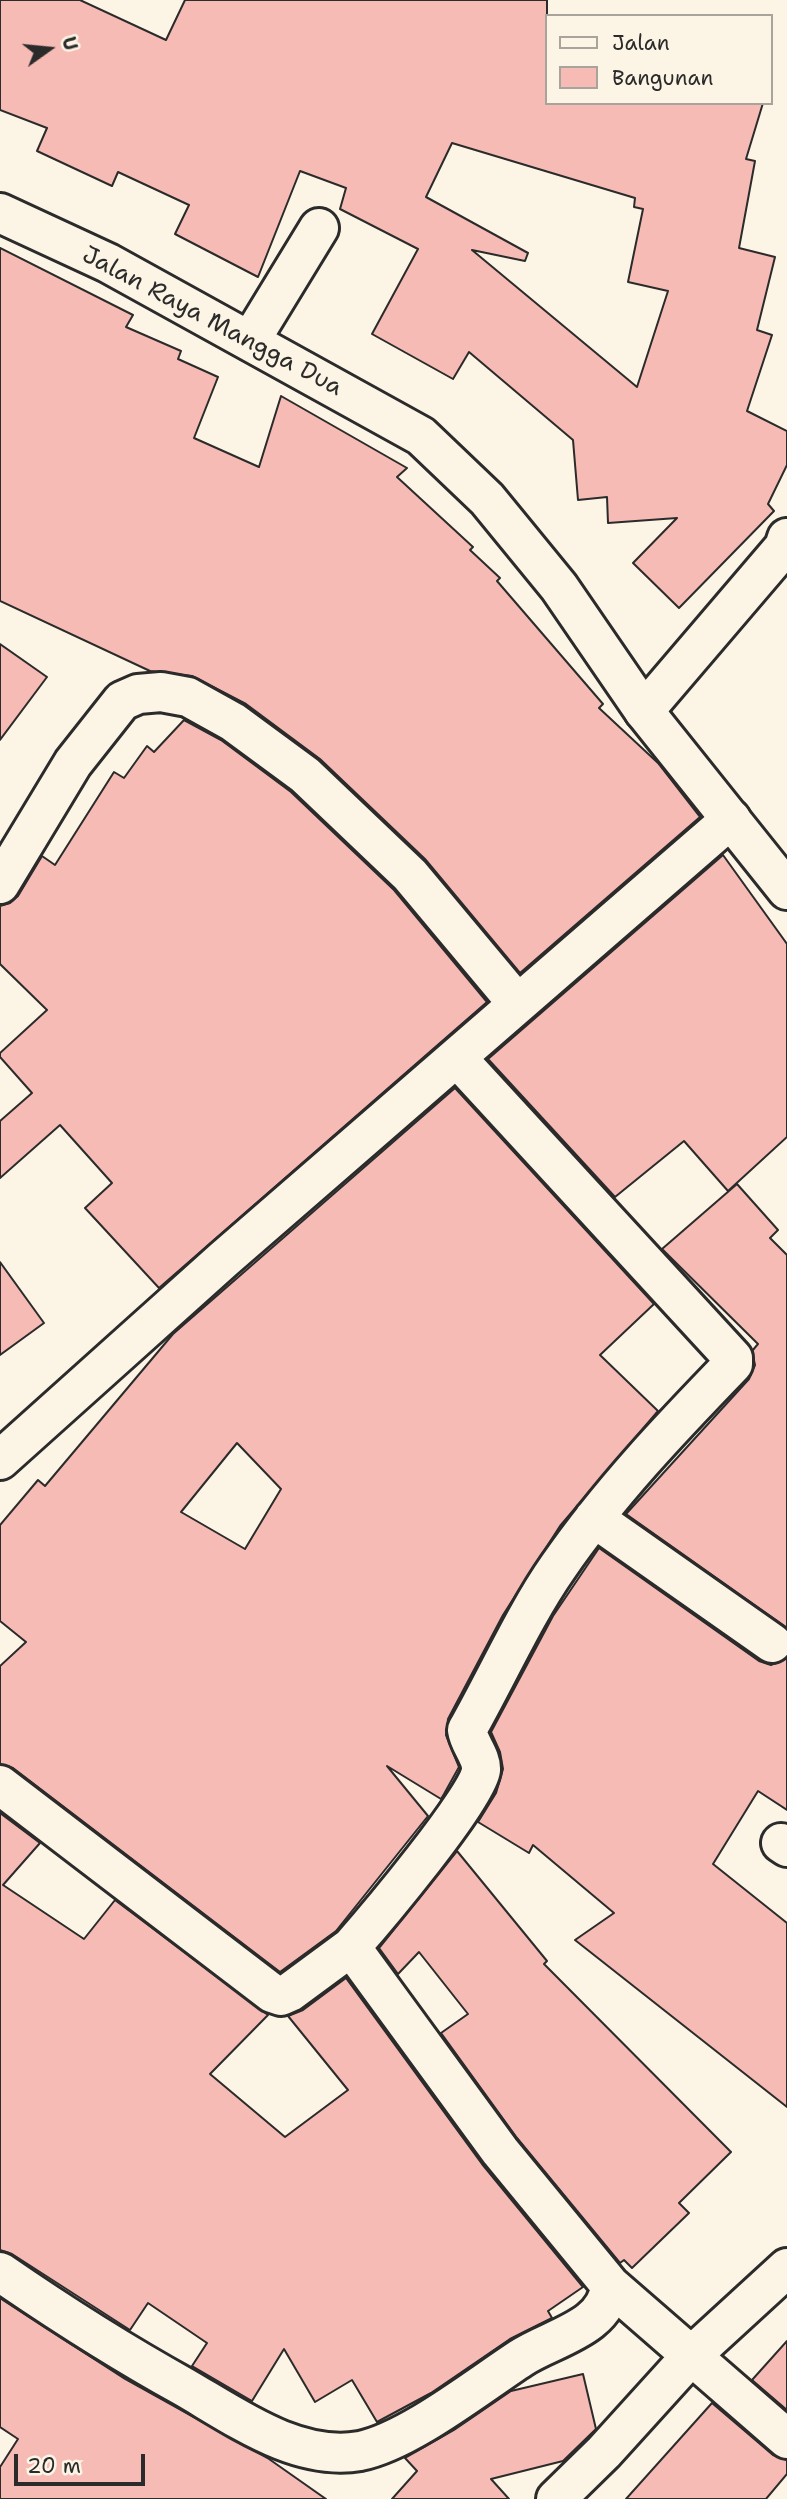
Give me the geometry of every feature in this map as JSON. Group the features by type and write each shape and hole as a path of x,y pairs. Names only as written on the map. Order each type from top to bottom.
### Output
{"main road":[{"name":"Jalan Raya Mangga Dua","path":"0,213 108,263 421,436 487,499 551,578 644,711 787,890"},
{"path":"250,341 319,228"},
{"path":"644,711 784,547 787,538"},
{"path":"0,884 73,763 121,701 138,694 161,692 188,697 233,722 305,775 410,875 517,1003"},
{"path":"0,1460 224,1259 731,819"},
{"path":"0,1785 272,1993 281,1996 351,1947 416,1868 480,1775 480,1762 467,1730 556,1569 594,1518 670,1429 733,1364 733,1358 457,1058"},
{"path":"594,1518 772,1643"},
{"path":"351,1947 500,2151 610,2286 787,2439"},
{"path":"556,2499 604,2452 691,2356 787,2268"},
{"path":"0,2272 89,2334 259,2430 312,2449 344,2452 362,2450 398,2437 526,2355 593,2320 605,2308 610,2286"}],"building":[{"path":"0,0 80,0 166,40 185,0 547,0 546,105 762,105 746,159 755,161 739,248 775,257 757,330 772,335 747,411 787,431 787,465 768,504 774,511 679,608 633,563 677,518 608,523 607,497 578,500 573,440 469,352 453,379 372,334 418,249 340,209 346,188 300,171 258,277 175,234 189,205 118,172 112,186 37,151 47,128 0,110","holes":["452,143 635,198 634,207 643,209 628,282 668,291 637,387 472,250 525,261 528,253 426,197"]},
{"path":"0,248 133,315 126,327 181,351 178,359 218,377 194,438 259,467 281,396 407,468 397,477 473,547 470,550 500,578 497,581 603,704 599,708 658,763 700,817 520,973 425,859 320,759 246,704 192,676 150,671 0,601"},
{"path":"0,644 47,677 0,740"},
{"path":"184,720 221,740 291,792 394,890 487,1002 159,1288 85,1208 112,1183 60,1125 0,1178 0,1121 32,1093 0,1057 0,1053 47,1010 0,964 0,906 10,903 18,896 42,856 55,865 114,772 124,778 147,746 154,752"},
{"path":"723,855 787,944 787,1137 728,1191 684,1141 615,1197 488,1059"},
{"path":"455,1088 654,1304 600,1355 658,1411 560,1526 503,1615 448,1719 446,1735 459,1767 444,1794 441,1799 387,1766 428,1816 336,1931 280,1972 13,1768 0,1764 0,1666 26,1642 0,1621 0,1525 38,1480 45,1486 173,1334","holes":["237,1443 281,1489 245,1549 181,1512"]},
{"path":"737,1184 778,1230 770,1238 787,1255 787,1628 626,1514 749,1379 755,1365 752,1351 758,1344 662,1249"},
{"path":"0,1262 44,1323 0,1355"},
{"path":"599,1548 759,1661 771,1665 787,1658 787,1810 758,1791 713,1864 787,1923 787,2107 575,1940 614,1913 533,1845 529,1853 478,1822 496,1793 503,1769 500,1752 491,1732 553,1616"},
{"path":"0,1813 40,1843 3,1885 84,1939 115,1900 268,2015 210,2074 285,2137 348,2090 288,2016 303,2010 346,1978 482,2164 583,2287 548,2311 552,2318 510,2339 431,2393 377,2422 352,2380 315,2402 284,2349 252,2401 192,2366 207,2343 148,2303 130,2330 12,2254 0,2250"},
{"path":"457,1851 547,1961 544,1964 731,2152 679,2203 689,2213 632,2268 624,2260 620,2263 517,2138 441,2033 468,2014 419,1952 398,1974 379,1948"},
{"path":"0,2298 125,2379 269,2459 326,2499 0,2499 0,2467 18,2439 0,2427"},
{"path":"787,2341 787,2410 752,2380"},
{"path":"583,2374 596,2429 563,2461 491,2479 509,2499 392,2499 417,2471 405,2458 454,2430 511,2391"},
{"path":"712,2403 773,2455 787,2460 787,2474 766,2499 626,2499"}]}
